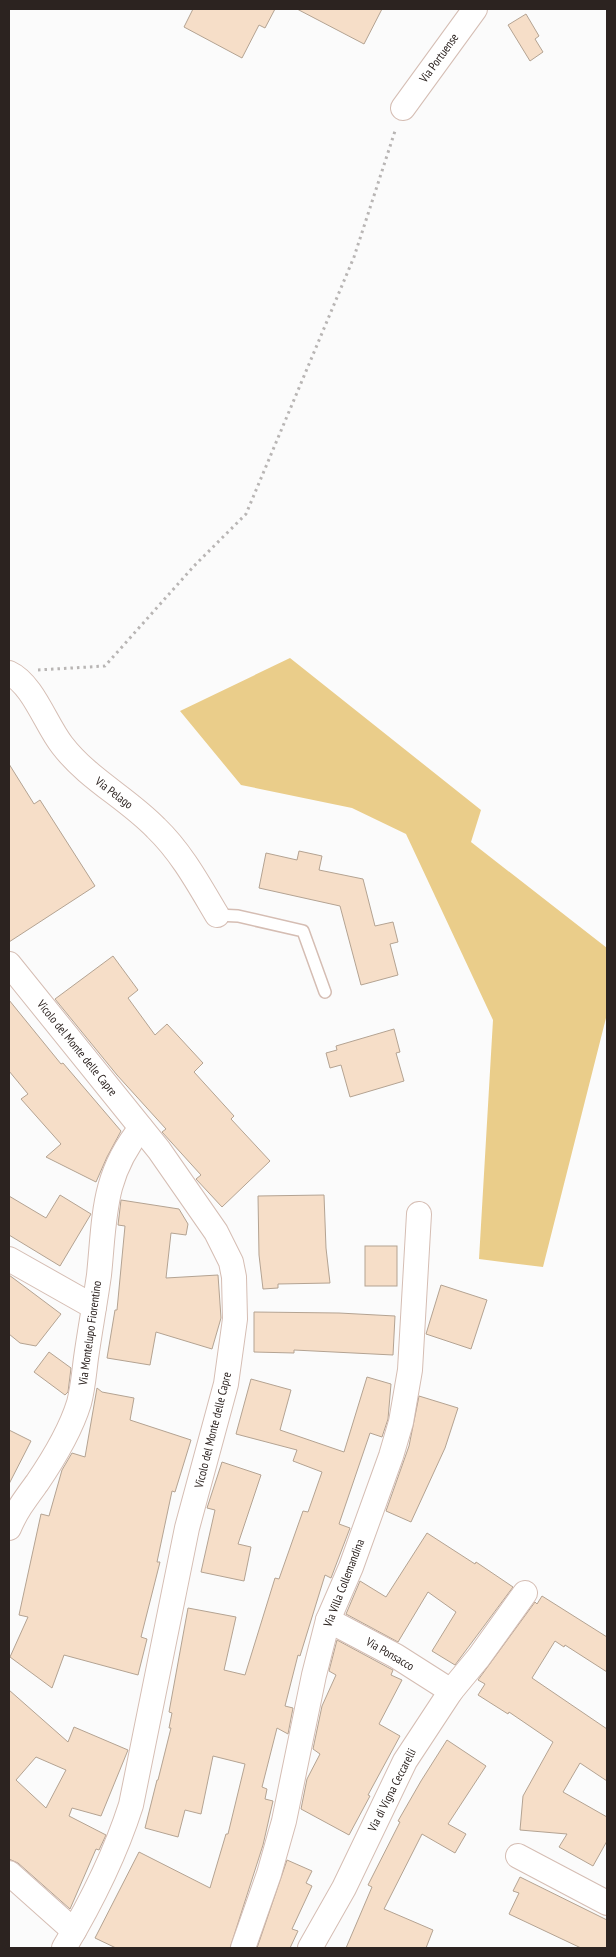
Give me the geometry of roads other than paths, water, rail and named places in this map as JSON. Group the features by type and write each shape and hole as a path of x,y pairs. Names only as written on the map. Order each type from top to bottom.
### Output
{"street":[{"name":"Via Portuense","path":"403,108 475,9"},
{"name":"Via Pelago","path":"18,672 23,684 61,744 90,774 158,829 184,862 217,915"},
{"name":"Vicolo del Monte delle Capre","path":"9,964 174,1171 223,1245 231,1262 234,1277 235,1319 226,1384 187,1528 131,1805 108,1866 69,1940"},
{"name":"Via Montelupo Fiorentino","path":"9,1528 21,1502 37,1483 76,1413 82,1390 105,1214 112,1181 121,1157 141,1128"},
{"name":"Via Villa Collemandina","path":"242,1948 269,1874 284,1821 314,1675 328,1620 355,1558 401,1422 410,1370 419,1214"},
{"path":"9,1259 94,1307"},
{"name":"Via di Vigna Ceccarelli","path":"310,1948 344,1888 405,1762 451,1691 480,1657 525,1594"},
{"name":"Via Ponsacco","path":"328,1620 396,1656 451,1691"},
{"path":"518,1856 607,1903"},
{"path":"9,1873 69,1940"}],"lane":[{"path":"217,915 238,916 303,931 325,992"}]}
